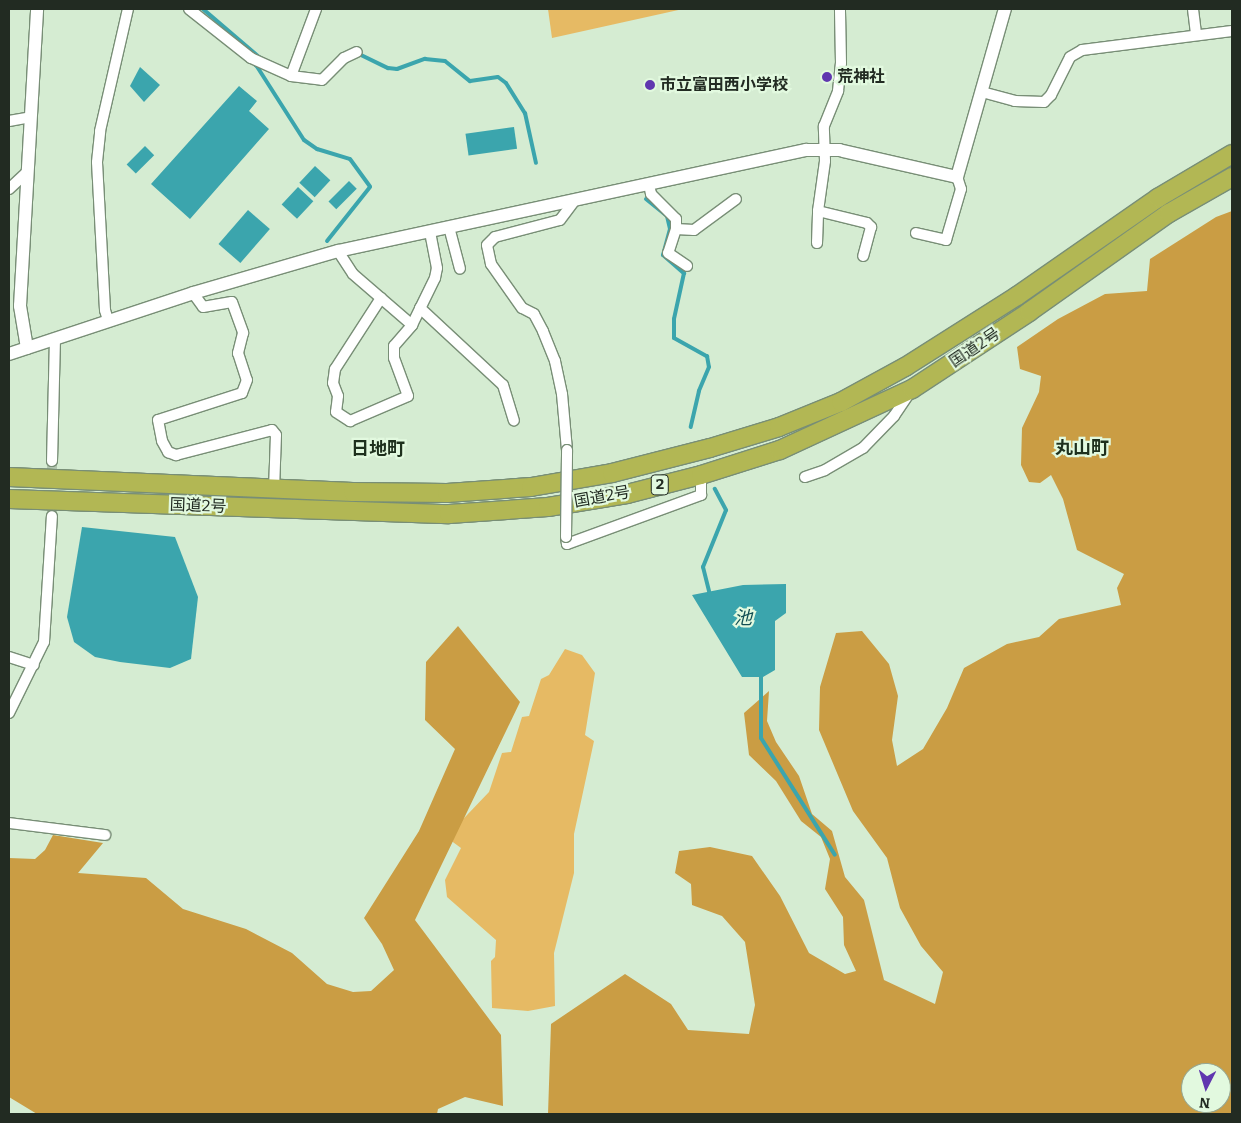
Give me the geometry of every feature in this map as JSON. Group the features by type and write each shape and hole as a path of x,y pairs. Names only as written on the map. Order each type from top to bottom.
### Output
{"highway":[{"name":"国道2号","path":"9,477 274,489 447,492 531,487 612,473 779,427 841,402 937,348 1158,198 1232,154"},
{"name":"国道2号","path":"9,499 449,514 548,507 626,494 701,475 780,450 912,389 1029,312 1169,213 1232,177"}],"street":[{"path":"27,348 20,306 37,9"},
{"path":"108,320 105,310 97,162 100,131 128,9"},
{"path":"189,9 251,58 291,76 322,80 344,58 357,52"},
{"path":"291,76 316,9"},
{"path":"817,243 818,211 825,162 822,149 824,126 838,91 841,63 840,9"},
{"path":"916,233 946,240 961,189 957,177 1005,9"},
{"path":"1193,9 1196,35"},
{"path":"982,92 1015,101 1044,102 1051,95 1070,57 1082,50 1232,31"},
{"path":"9,121 31,118"},
{"path":"9,354 193,293 338,251 822,149 957,177"},
{"path":"9,189 28,171"},
{"path":"649,185 651,194 676,219 676,229 668,253 687,266"},
{"path":"676,229 694,230 736,199"},
{"path":"575,200 560,220 496,237 487,245 491,264 522,308 534,314 543,330 560,386 567,450 567,544 701,495 701,475"},
{"path":"818,211 867,223 871,228 863,256"},
{"path":"449,227 460,269"},
{"path":"381,298 335,369 333,383 338,396 336,412 350,421 408,396 394,358 394,346 412,325 436,268 430,232"},
{"path":"338,251 353,274 412,325"},
{"path":"193,293 203,307 232,302 243,333 238,353 247,380 242,394 158,420 162,441 168,452 176,454 272,430 276,435 274,489"},
{"path":"420,308 503,385 514,420"},
{"path":"52,461 55,339"},
{"path":"805,477 825,470 864,448 894,416 912,389"},
{"path":"9,712 44,642 52,516"},
{"path":"9,657 34,665"},
{"path":"9,823 105,835"}],"shaded area":[{"path":"548,9 683,9 552,38"},
{"path":"1232,211 1232,1114 548,1114 551,1024 625,974 671,1004 688,1030 749,1034 755,1005 745,942 722,916 692,905 691,884 675,873 679,851 710,847 752,856 780,896 809,953 845,974 856,971 844,945 843,917 825,889 830,859 821,837 801,821 776,781 749,755 744,713 769,691 767,721 776,742 799,776 812,814 832,831 845,877 864,900 884,980 935,1004 943,972 921,946 900,908 887,858 853,811 819,730 820,687 836,633 862,631 889,664 898,696 892,740 897,766 923,749 947,708 964,668 1007,644 1039,637 1059,619 1121,605 1117,588 1124,574 1077,550 1063,499 1051,475 1040,483 1029,482 1021,465 1022,428 1039,392 1041,376 1020,369 1017,347 1058,319 1105,294 1147,291 1150,259 1216,217"},
{"path":"458,626 520,702 415,920 501,1035 503,1106 465,1097 438,1109 437,1114 37,1114 9,1097 9,858 35,859 45,850 53,835 103,843 78,873 146,878 183,909 246,929 292,953 327,984 353,992 371,991 394,970 382,944 364,918 419,831 455,749 425,720 426,662"},
{"path":"565,649 582,655 595,673 585,735 594,741 574,834 574,873 554,953 555,1006 528,1011 492,1008 491,961 495,957 496,940 447,897 445,880 461,848 446,837 489,792 502,753 511,752 522,717 529,716 541,679 549,675"}],"water":[{"path":"140,67 160,85 144,102 130,86"},
{"path":"239,86 257,101 249,111 269,129 190,219 151,184"},
{"path":"514,127 517,149 469,156 465,134"},
{"path":"145,146 154,155 136,174 127,164"},
{"path":"315,166 330,180 315,197 299,183"},
{"path":"349,181 357,189 336,209 328,202"},
{"path":"298,187 313,201 297,219 282,205"},
{"path":"248,210 270,229 240,263 218,244"},
{"path":"82,527 175,537 198,597 191,659 170,668 120,662 95,657 74,642 67,617"},
{"name":"池","path":"786,584 786,613 775,621 775,670 763,677 742,677 692,595 743,585"}],"waterway":[{"path":"203,9 259,57 256,65 304,140 317,149 350,159 370,187 327,241"},
{"path":"361,55 388,68 397,69 425,59 445,61 470,81 498,77 506,83 525,113 536,163"},
{"path":"646,199 667,216 670,229 663,255 684,273 674,319 674,338 707,356 709,367 699,391 691,427"},
{"path":"710,595 703,567 726,510 715,489"},
{"path":"761,675 761,738 835,855"}],"tunnel":[{"path":"52,461 52,516"}],"place":[{"name":"荒神社","path":"827,77"},
{"name":"市立富田西小学校","path":"650,85"}],"district":[{"name":"丸山町","path":"1082,448"},
{"name":"日地町","path":"378,449"}]}
